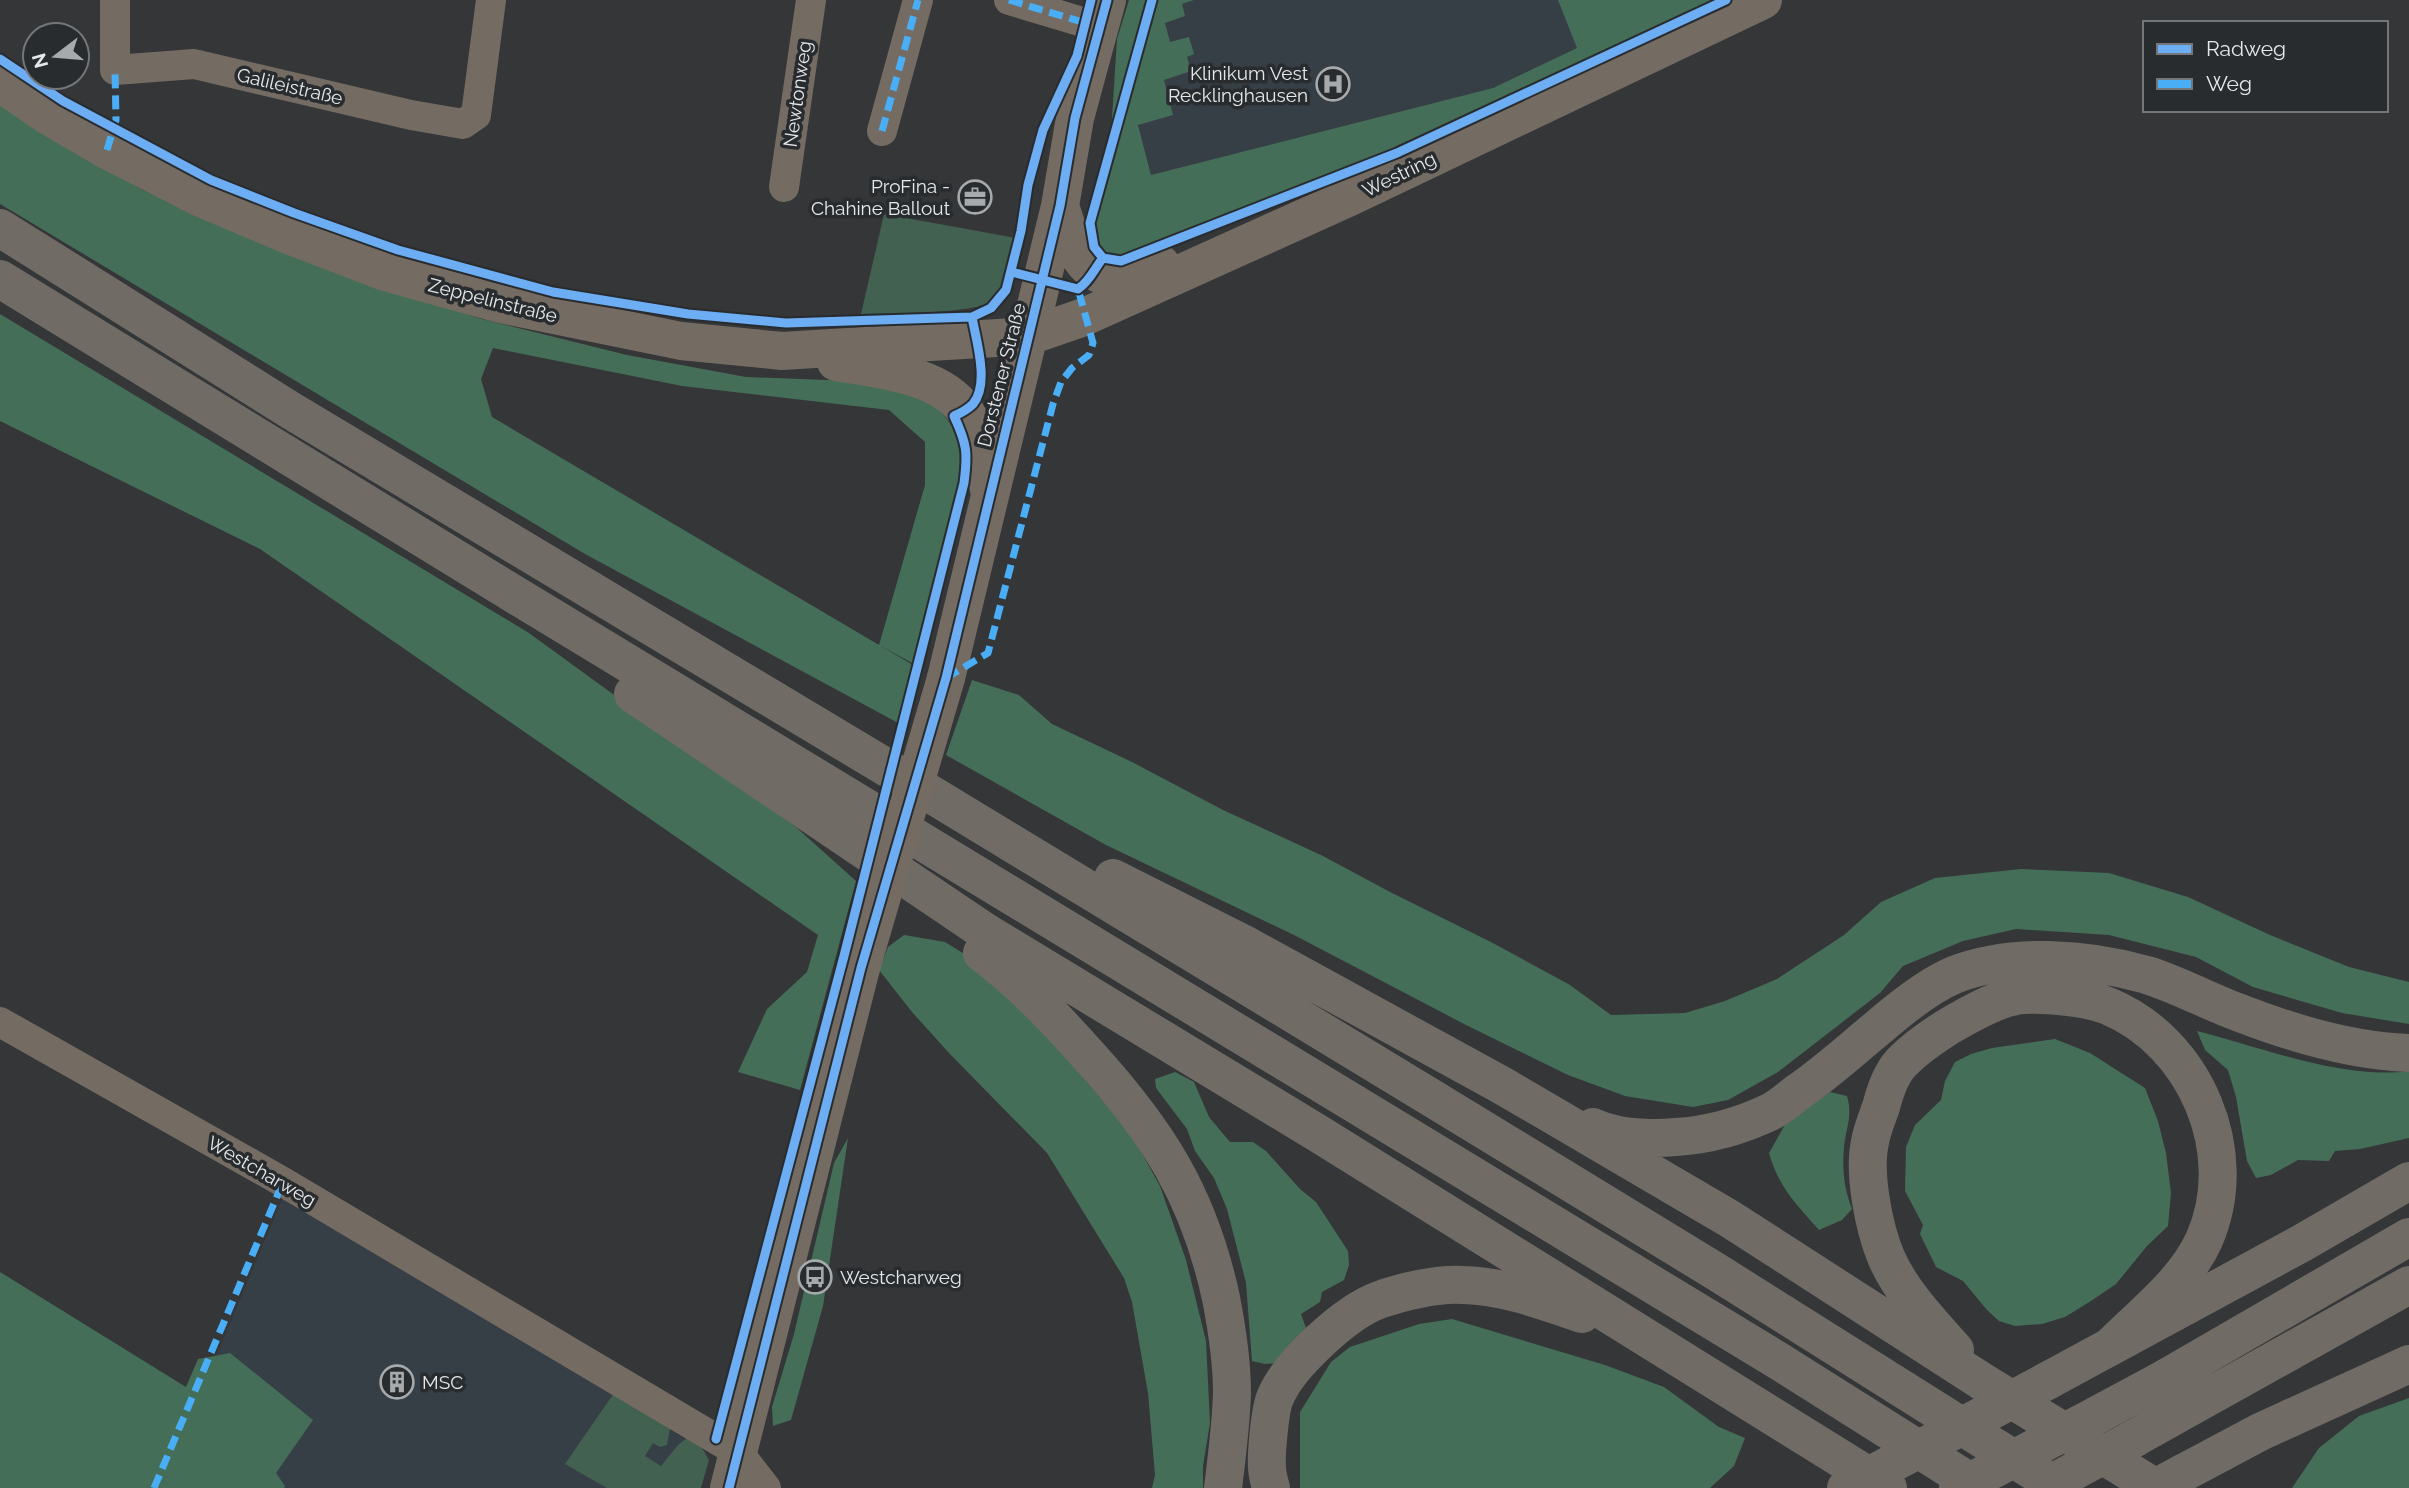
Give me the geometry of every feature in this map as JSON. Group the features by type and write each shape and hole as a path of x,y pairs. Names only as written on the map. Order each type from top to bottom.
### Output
{"highway":[{"path":"0,228 290,410 942,800 1715,1271 2060,1488"},
{"path":"0,279 517,596 1765,1352 1980,1488"},
{"path":"517,596 623,687 985,931 1650,1338 1888,1488"},
{"path":"942,800 1058,850 1207,925 1503,1086 1730,1219 1983,1382 2164,1483 2260,1432 2409,1342"},
{"path":"810,812 842,848 1011,975 1041,1002 1149,1128 1177,1171 1201,1224 1215,1270 1228,1336 1232,1391 1223,1488"},
{"path":"1503,1086 1601,1131 1654,1139 1693,1136 1732,1126 1773,1110 1814,1081 1904,1006 1953,976 1997,963 2042,961 2084,962 2148,976 2241,1014 2322,1041 2383,1052 2409,1053"},
{"path":"1983,1382 1929,1321 1886,1258 1874,1221 1869,1144 1886,1090 1902,1061 1936,1034 1975,1011 2021,995 2067,997 2106,1005 2148,1028 2183,1065 2206,1107 2209,1118 2217,1151 2218,1193 2205,1238 2191,1264 2110,1347"},
{"path":"1846,1488 2302,1243 2409,1181"},
{"path":"1958,1488 2164,1379 2409,1237"},
{"path":"1271,1488 1266,1468 1275,1398 1303,1355 1334,1328 1376,1300 1412,1291 1460,1284 1492,1288 1535,1297 1650,1338"},
{"path":"2043,1488 2409,1285"},
{"path":"2260,1432 2409,1364"}],"main road":[{"name":"Westring","path":"1029,336 1084,317 1275,231 1763,0"},
{"name":"Dorstener Straße","path":"734,1470 861,968 946,678 1060,206 1075,118 1103,14"},
{"name":"Zeppelinstraße","path":"0,83 47,115 107,150 201,198 385,272 500,304 668,338 782,351 1029,336"},
{"path":"1060,206 1079,257 1093,271 1114,278 1275,231"},
{"path":"782,351 902,374 936,386 964,410 974,429 990,494"}],"street":[{"name":"Galileistraße","path":"115,0 115,70 194,64 411,115 463,124 477,115 491,0"},
{"name":"Newtonweg","path":"784,187 811,0"},
{"path":"882,131 918,0"},
{"path":"1009,0 1103,14"},
{"name":"Westcharweg","path":"0,1022 283,1182 734,1470"},
{"path":"734,1470 766,1488"}],"shaded area":[{"name":"Klinikum Vest Recklinghausen","path":"1194,0 1677,0 1493,88 1151,175 1138,124 1172,115 1163,80 1187,56 1194,55 1170,43 1165,23 1182,4"},
{"path":"285,1192 706,1452 696,1488 161,1488"}],"green space":[{"path":"1129,0 1194,0 1182,4 1185,16 1165,23 1170,42 1189,37 1194,54 1187,57 1191,71 1164,80 1173,115 1138,125 1151,175 1493,88 1577,48 1558,0 1720,0 1617,50 1211,228 1120,255 1106,253 1097,241 1093,229 1108,181 1117,39"},
{"path":"0,105 143,190 283,251 478,318 627,355 746,377 853,381 907,387 936,405 955,430 965,476 914,664 880,645 913,665 900,724 585,554 0,204","holes":["493,348 682,386 889,410 925,442 925,485 879,645 492,417 481,379"]},
{"path":"884,214 1016,238 1007,278 1000,293 985,304 952,311 861,314"},
{"path":"0,314 529,633 797,828 856,881 800,1090 738,1072 767,1009 807,972 818,935 260,549 0,421"},
{"path":"972,680 1019,695 1052,724 1223,810 1323,856 1491,942 1570,985 1611,1015 1685,1013 1725,1001 1777,979 1844,935 1881,902 1935,878 2021,869 2109,873 2188,897 2270,935 2349,967 2409,982 2409,1024 2342,1013 2253,987 2196,957 2109,935 2016,929 1963,941 1903,966 1880,993 1778,1072 1728,1100 1693,1107 1625,1096 1568,1075 1294,935 1106,845 946,755"},
{"path":"904,935 945,942 966,955 1020,1004 1120,1121 1160,1186 1186,1260 1206,1341 1210,1423 1203,1466 1203,1488 1152,1488 1155,1475 1148,1393 1132,1302 1124,1278 1047,1153 949,1053 879,970 888,947"},
{"path":"2197,1031 2330,1067 2384,1073 2409,1071 2409,1138 2360,1149 2335,1151 2329,1161 2298,1160 2271,1175 2256,1178 2247,1161 2236,1097 2228,1070 2205,1050"},
{"path":"2055,1039 2090,1053 2145,1088 2158,1121 2166,1153 2171,1193 2168,1226 2147,1246 2116,1284 2091,1301 2065,1317 2042,1324 2015,1326 1999,1321 1963,1281 1936,1267 1920,1234 1923,1225 1905,1191 1906,1147 1915,1125 1941,1100 1945,1081 1955,1062 1992,1048"},
{"path":"1175,1072 1194,1082 1209,1117 1230,1142 1253,1142 1266,1151 1300,1189 1316,1202 1348,1251 1349,1265 1344,1280 1322,1292 1320,1302 1301,1314 1306,1328 1282,1363 1265,1364 1252,1361 1246,1283 1227,1209 1214,1178 1195,1151 1187,1129 1156,1088 1155,1079"},
{"path":"1830,1092 1847,1096 1849,1103 1843,1163 1845,1186 1852,1209 1842,1220 1819,1230 1783,1186 1769,1153 1786,1123"},
{"path":"848,1138 823,1306 791,1420 773,1426 772,1407 794,1334 834,1163"},
{"path":"0,1272 186,1387 198,1359 230,1353 313,1420 276,1473 284,1488 0,1488"},
{"path":"1452,1319 1605,1365 1664,1387 1719,1427 1745,1438 1734,1466 1710,1488 1300,1488 1300,1412 1331,1362 1350,1347 1419,1324"},
{"path":"614,1393 670,1428 667,1445 660,1447 653,1443 645,1456 661,1466 688,1437 702,1448 709,1460 701,1488 607,1488 565,1464"},
{"path":"2409,1398 2409,1488 2292,1488 2319,1448 2359,1416"}],"marked path":[{"path":"882,131 918,0"},
{"path":"1009,0 1089,24"},
{"path":"107,150 116,120 115,70"},
{"path":"946,678 988,653 1053,404 1061,382 1072,368 1089,355 1093,343 1078,289"},
{"path":"154,1488 283,1182"}],"cycle path":[{"path":"0,59 63,101 211,180 398,250 553,292 688,314 786,323 972,317 991,308 1006,290 1021,231 1028,185 1043,130 1077,56 1091,0"},
{"path":"729,1488 861,968 946,678 1060,206 1075,118 1107,0"},
{"path":"1103,258 1094,247 1090,223 1152,0"},
{"path":"1012,272 1078,289 1089,279 1103,258 1121,261 1397,153 1726,0"},
{"path":"716,1439 844,956 964,483 965,449 954,416 973,404 981,385 972,317"}],"place":[{"name":"Klinikum Vest Recklinghausen","path":"1333,84"},
{"name":"ProFina - Chahine Ballout","path":"975,197"},
{"name":"Westcharweg","path":"815,1277"},
{"name":"MSC","path":"397,1382"}]}
